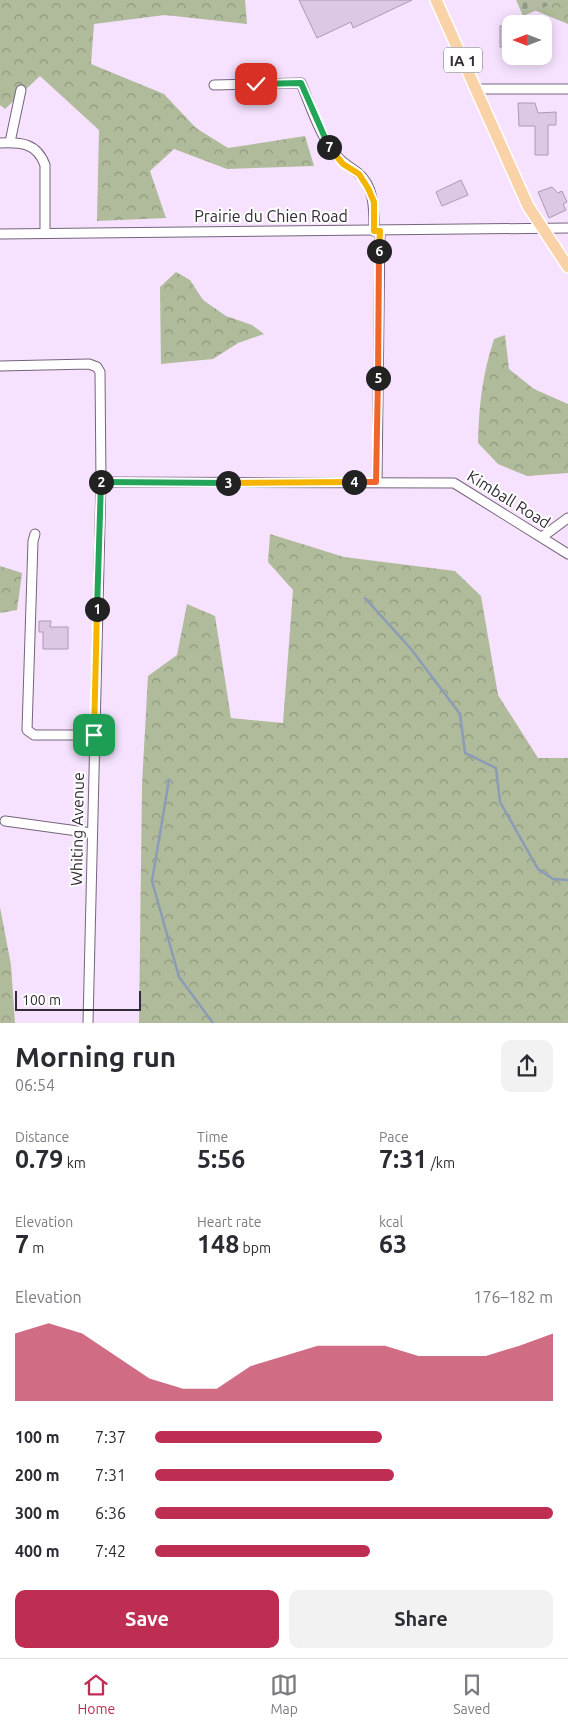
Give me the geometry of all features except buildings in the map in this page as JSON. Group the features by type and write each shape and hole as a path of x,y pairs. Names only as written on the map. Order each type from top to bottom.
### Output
{"main road":[{"name":"IA 1","path":"436,0 528,206 568,267"}],"street":[{"path":"214,85 301,83 329,146 343,164 359,174 374,202 377,231 376,482"},
{"path":"475,89 568,89"},
{"path":"10,142 21,90"},
{"path":"0,142 24,143 32,146 42,158 45,165 45,233"},
{"name":"Prairie du Chien Road","path":"0,234 568,228"},
{"name":"Whiting Avenue","path":"0,366 90,364 98,367 100,372 101,482 88,1023"},
{"name":"Kimball Road","path":"101,482 376,482 458,484 568,554"},
{"path":"542,537 568,518"},
{"path":"35,534 33,541 27,730 34,735 94,735"},
{"path":"5,821 92,833"}],"green space":[{"path":"0,0 245,0 247,24 165,15 94,24 91,64 164,94 196,128 228,148 305,136 314,166 227,169 174,149 150,171 166,218 97,221 99,130 40,76 5,109 0,105"},
{"path":"516,0 561,0 525,15 523,15"},
{"path":"520,0 568,0 568,24 552,17 552,15 546,15 522,5"},
{"path":"176,272 190,280 203,300 226,316 252,325 264,334 238,343 213,359 161,364 160,287"},
{"path":"505,335 509,369 534,389 568,404 568,473 527,476 498,464 478,443 480,403 487,366 494,339"},
{"path":"270,534 344,557 455,571 481,596 498,695 538,758 568,758 568,1023 139,1023 142,785 148,676 177,655 187,604 215,616 231,718 283,723 293,590 268,562"},
{"path":"0,566 22,573 17,610 0,613"},
{"path":"0,907 11,965 15,1023 0,1023"}],"waterway":[{"path":"365,598 411,649 460,714 465,753 496,768 500,802 538,869 553,879 568,880"},
{"path":"169,780 152,881 179,977 213,1023"}],"route":[{"path":"94,735 101,482 376,482 380,231 374,231 374,202 359,174 343,164 329,146 301,83 256,84"}]}
